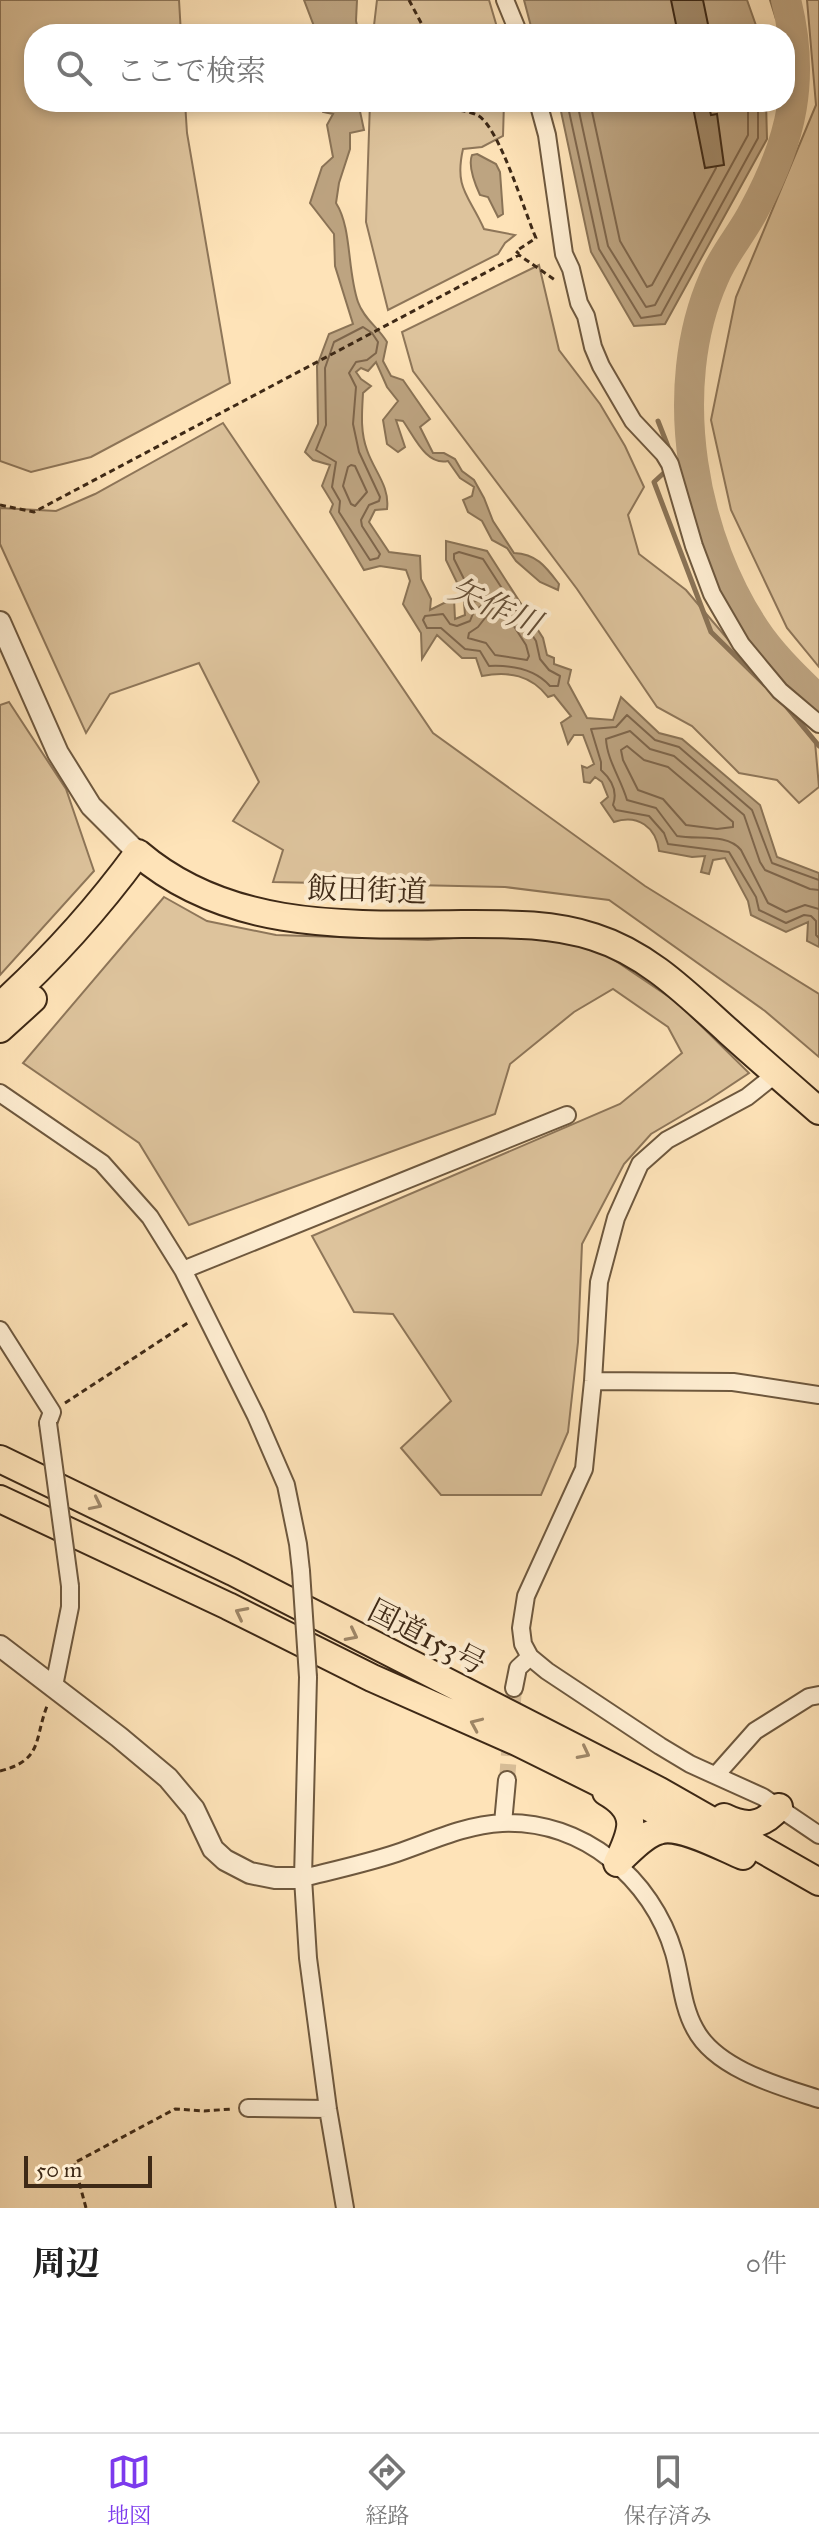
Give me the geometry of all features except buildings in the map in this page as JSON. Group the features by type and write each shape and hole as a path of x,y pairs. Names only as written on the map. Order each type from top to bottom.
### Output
{"highway":[{"path":"0,1006 145,859"},
{"path":"0,1029 59,972 145,859"},
{"name":"飯田街道","path":"145,859 177,880 233,906 276,917 347,924 513,924 554,927 597,938 657,968 819,1111"},
{"name":"国道153号","path":"0,1459 233,1572 658,1790 819,1882"},
{"name":"国道153号","path":"0,1499 228,1606 372,1678 519,1743 626,1795 743,1856 819,1901"},
{"path":"519,1743 620,1802 631,1820 631,1830 617,1863"},
{"path":"658,1790 747,1826 764,1820 779,1807"},
{"path":"617,1863 648,1836 667,1829 743,1856"}],"street":[{"path":"505,0 515,24"},
{"path":"541,112 547,135 564,254 601,366 633,421 670,464 712,594 741,644 780,691 819,724"},
{"name":"飯田街道","path":"0,622 58,753 91,806 145,859"},
{"path":"776,1074 747,1097 667,1140 640,1164 616,1218 599,1282 584,1469 526,1596 521,1628 523,1644 530,1657 547,1671 660,1746 690,1764 743,1786 819,1835"},
{"path":"0,1093 102,1163 150,1217 183,1270 256,1416 286,1485 298,1544 308,1677 303,1878 308,1958 345,2208"},
{"path":"183,1270 567,1115"},
{"path":"0,1330 50,1418 70,1586 70,1607 54,1686"},
{"path":"593,1381 733,1382 819,1395"},
{"path":"0,1646 168,1778 194,1809 213,1849 225,1860 250,1873 275,1878 303,1878 367,1862 441,1836 503,1823 538,1826 561,1832 600,1851 633,1879 657,1911 674,1954 684,2000 695,2030 725,2061 768,2083 819,2099"},
{"path":"514,1688 518,1668 530,1657"},
{"path":"716,1775 755,1731 809,1697 819,1695"},
{"path":"503,1823 507,1780"},
{"path":"248,2108 328,2109"}],"path":[{"path":"409,0 422,24"},
{"path":"465,112 478,115 486,121 502,152 536,238 516,251 559,283 573,278"},
{"path":"0,505 34,512 519,255"},
{"path":"50,1418 84,1388 202,1313"},
{"path":"0,1771 23,1762 34,1753 42,1717 54,1686"},
{"path":"86,2208 74,2163 175,2109 248,2108"}],"shaded area":[{"path":"0,0 179,0 180,24 24,24 24,112 186,112 230,383 91,457 31,472 0,461"},
{"path":"377,0 489,0 496,24 374,24"},
{"path":"807,0 819,0 819,667 787,628 731,510 711,420 736,297 816,105"},
{"path":"370,112 504,112 503,136 482,147 463,149 460,174 464,191 484,229 515,235 498,254 388,310 366,222"},
{"path":"539,265 559,350 600,404 625,446 644,487 628,515 639,554 686,590 815,742 819,787 799,803 777,780 739,773 692,726 657,707 577,589 413,371 402,332"},
{"path":"223,423 433,733 645,886 819,994 819,1057 765,1011 609,900 505,887 273,882 283,850 233,821 259,782 199,663 110,694 86,733 0,544 0,508 56,511 95,494"},
{"path":"9,702 66,789 94,871 0,975 0,705"},
{"path":"164,897 207,921 276,935 428,940 528,932 598,949 678,1003 749,1073 651,1134 624,1164 582,1244 578,1342 568,1432 541,1495 441,1495 401,1448 451,1401 393,1314 354,1312 312,1236 620,1104 682,1053 668,1027 613,989 574,1012 510,1064 495,1114 189,1225 139,1143 23,1063"}],"water":[{"path":"304,0 357,0 357,24 313,24"},
{"path":"524,0 747,0 755,24 530,24"},
{"path":"770,0 796,0 800,12 776,19"},
{"path":"323,112 360,112 364,130 350,133 350,149 336,203 345,225 358,302 387,342 383,361 391,376 403,380 430,419 420,427 433,453 444,453 455,459 462,471 474,480 493,521 514,553 540,562 559,584 558,590 540,582 516,561 507,548 492,540 482,521 468,512 463,500 472,496 474,487 460,478 448,461 433,459 427,454 403,421 396,420 405,447 398,452 387,444 383,420 398,401 387,387 376,362 368,371 361,368 356,372 371,386 363,393 363,436 387,501 387,509 375,510 369,522 389,552 420,556 421,579 431,599 430,610 454,598 455,619 465,615 464,602 478,601 475,592 462,593 446,560 446,541 487,551 543,638 547,655 554,658 554,664 571,670 568,683 587,718 613,720 621,697 659,733 682,739 760,805 777,857 819,873 819,947 807,941 808,922 786,932 751,915 748,901 725,858 713,860 709,874 701,872 705,856 659,851 654,835 644,824 631,820 614,822 601,803 608,797 602,782 595,777 590,783 584,782 582,766 587,768 594,764 583,735 574,735 568,744 561,723 571,716 554,695 548,697 519,676 482,676 476,658 462,658 437,635 422,659 421,633 403,604 410,581 406,570 380,566 364,570 330,512 333,504 322,486 330,465 313,460 305,452 318,424 317,366 329,334 353,324 335,266 334,234 310,203 322,167 333,157 327,125 333,114"},
{"path":"561,112 766,112 767,139 665,324 634,326 591,252"},
{"path":"477,154 496,164 500,172 503,214 498,217 488,197 480,195 474,180 471,159 472,155"}],"waterway":[{"name":"矢作川","path":"786,0 791,24"},
{"name":"矢作川","path":"795,56 795,82"},
{"name":"矢作川","path":"791,112 778,159 767,184 718,269 699,321 691,367 689,415 693,463 703,510 718,556 737,599 761,638 819,700"},
{"path":"658,421 669,449"},
{"path":"667,470 654,482 711,632 765,685"},
{"path":"786,706 819,746"}],"tunnel":[{"path":"507,1780 514,1688"}]}
